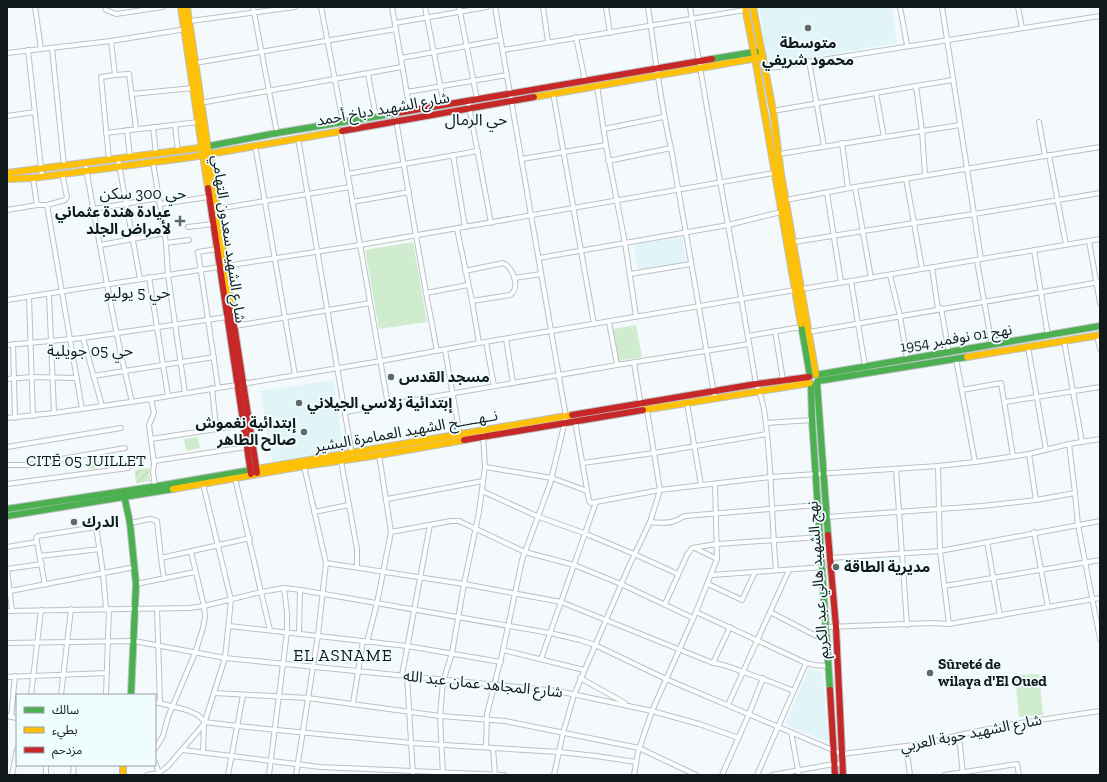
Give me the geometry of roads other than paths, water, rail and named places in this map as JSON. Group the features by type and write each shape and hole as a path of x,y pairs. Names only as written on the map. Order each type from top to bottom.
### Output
{"main road":[{"name":"شارع الشهيد سعدون التهامي","path":"181,7 188,26 196,63 198,122 205,146"},
{"name":"شارع الشهيد سعدون التهامي","path":"187,7 193,88 198,103 216,210 227,317 241,384 246,448 254,473"},
{"path":"753,7 773,110 778,154 794,242 801,327 813,379"},
{"path":"745,8 755,56 781,212 809,332 813,379 812,420 824,567 835,775"},
{"name":"شارع الشهيد دباخ أحمد","path":"7,179 34,178 62,173 109,160 119,162 130,157 178,152 277,133 468,100 657,69 700,65 762,54"},
{"name":"شارع الشهيد دباخ أحمد","path":"7,173 64,166 86,166 119,162 153,162 206,154 658,76 700,65"},
{"name":"شارع الشهيد سعدون التهامي","path":"206,154 209,197 213,224 217,249 235,326 241,384 254,473"},
{"name":"نهج 01 نوفمبر 1954","path":"813,379 865,366 992,346 1100,326"},
{"name":"نهج 01 نوفمبر 1954","path":"813,379 956,359 1099,335"},
{"path":"934,355 936,362"},
{"path":"643,408 760,392 813,379"},
{"name":"نــهـــــج الشهيد العمامرة البشير","path":"566,420 575,421 643,408 714,391 756,384 783,380 813,379"},
{"name":"نهج الشهيد هالي عبد الكريم","path":"813,379 824,474 826,517 836,627 843,775"},
{"name":"نــهـــــج الشهيد العمامرة البشير","path":"7,516 125,498 236,478 254,473 643,408"},
{"name":"نــهـــــج الشهيد العمامرة البشير","path":"7,509 341,461 352,456 379,455 460,438"},
{"path":"124,492 130,523 136,584 131,694"}],"street":[{"path":"35,7 41,49"},
{"path":"106,7 106,10 116,14 160,7"},
{"path":"253,7 277,133"},
{"path":"7,53 111,41 254,13 295,7"},
{"path":"321,7 343,122"},
{"path":"392,7 410,111"},
{"path":"425,7 444,105"},
{"path":"395,23 427,18 460,9 487,7"},
{"path":"486,747 487,714 501,662 514,594 525,552 552,478 566,420 560,375 551,332 495,7"},
{"path":"544,7 548,42"},
{"path":"606,7 610,33"},
{"path":"648,7 663,117 679,190 685,232 715,398"},
{"path":"690,7 719,182 742,300 756,384 760,392 766,423 771,477 776,570"},
{"path":"900,7 907,46"},
{"path":"942,7 974,214 984,301 992,346"},
{"path":"1018,7 1022,28"},
{"path":"503,50 692,19 745,8"},
{"path":"460,9 477,99"},
{"path":"765,69 1100,16"},
{"path":"196,63 396,29"},
{"path":"576,38 584,81"},
{"path":"401,58 500,40"},
{"path":"111,41 115,75"},
{"path":"52,48 64,166"},
{"path":"28,50 42,176"},
{"path":"809,61 824,146"},
{"path":"198,103 402,67"},
{"path":"109,160 101,77 129,74 136,128"},
{"path":"368,74 376,116"},
{"path":"407,92 507,75"},
{"path":"773,110 953,80"},
{"path":"597,86 608,161 625,243 636,316"},
{"path":"916,86 922,131 925,176"},
{"path":"132,94 193,88"},
{"path":"553,93 594,324"},
{"path":"876,93 884,137"},
{"path":"468,100 491,223"},
{"path":"7,116 35,112"},
{"path":"604,129 663,117"},
{"path":"396,120 437,351"},
{"path":"106,133 136,128 198,122"},
{"path":"1039,122 1058,200 1066,245"},
{"path":"176,125 178,152"},
{"path":"778,154 960,125"},
{"path":"153,127 156,154"},
{"path":"127,130 130,157"},
{"path":"340,130 388,405"},
{"path":"298,138 352,456"},
{"path":"842,143 848,188"},
{"path":"255,145 295,375"},
{"path":"522,159 606,145"},
{"path":"786,200 966,168 1100,147"},
{"path":"608,161 671,148"},
{"path":"347,174 478,151"},
{"path":"453,155 465,227"},
{"path":"119,162 140,279"},
{"path":"153,162 166,243 168,274 185,393"},
{"path":"86,166 116,333 132,402"},
{"path":"7,210 37,205 47,205 65,200 67,197 62,173"},
{"path":"7,300 457,229 774,173"},
{"path":"34,178 37,205"},
{"path":"906,179 922,269"},
{"path":"216,210 350,187"},
{"path":"855,187 871,278"},
{"path":"352,202 409,192"},
{"path":"827,193 841,282"},
{"path":"794,242 1100,193"},
{"path":"160,204 209,197"},
{"path":"94,209 159,198"},
{"path":"47,205 82,409"},
{"path":"539,258 728,225 781,212"},
{"path":"188,227 213,224"},
{"path":"457,229 472,300 479,343"},
{"path":"101,244 164,233"},
{"path":"7,418 33,416 151,399 551,332 636,316 742,300 798,289 890,275 1100,239"},
{"path":"166,243 189,240"},
{"path":"1089,240 1098,282 1100,303"},
{"path":"217,249 198,252 218,387"},
{"path":"1034,250 1048,336"},
{"path":"465,271 503,263 510,267 514,278 514,293 510,296 472,300"},
{"path":"630,274 691,264"},
{"path":"932,268 950,353"},
{"path":"514,278 541,274"},
{"path":"890,275 900,316 907,359"},
{"path":"149,277 168,396"},
{"path":"850,281 865,366"},
{"path":"809,332 940,308 1098,282"},
{"path":"426,293 468,285"},
{"path":"49,294 54,413"},
{"path":"29,297 33,416"},
{"path":"235,326 370,303"},
{"path":"7,345 84,338 227,317"},
{"path":"609,322 617,365"},
{"path":"748,336 801,327"},
{"path":"775,331 783,380"},
{"path":"1099,335 1100,349"},
{"path":"84,338 102,406"},
{"path":"506,339 513,383"},
{"path":"1064,341 1082,442"},
{"path":"486,342 494,386"},
{"path":"13,344 15,418"},
{"path":"345,412 617,365 749,344"},
{"path":"1028,347 1046,450"},
{"path":"445,350 460,438"},
{"path":"94,376 214,357"},
{"path":"956,359 975,462"},
{"path":"554,775 563,733 580,678 634,554 650,522 660,490 654,453 634,363"},
{"path":"7,380 32,377 77,378"},
{"path":"962,390 1001,384 1013,456"},
{"path":"1005,402 1100,387"},
{"path":"212,388 216,428"},
{"path":"151,399 154,413 149,423 154,461 153,472 155,487"},
{"path":"687,403 701,485"},
{"path":"766,423 812,420"},
{"path":"575,421 587,491 590,502 592,503 660,490 771,477 938,466 975,462 1030,454 1069,444 1100,439"},
{"path":"151,438 243,425"},
{"path":"7,446 121,428"},
{"path":"443,774 440,716 444,679 452,653 482,491 485,467 482,434"},
{"path":"582,463 695,447 767,434"},
{"path":"1069,444 1076,493 1078,525 1084,563 1100,639"},
{"path":"7,465 27,465 125,448"},
{"path":"154,461 246,448"},
{"path":"1030,454 1036,500"},
{"path":"353,703 358,670 377,603 391,532 379,455"},
{"path":"341,461 357,549 357,567"},
{"path":"296,775 318,635 326,563 304,466"},
{"path":"938,466 940,551 949,624"},
{"path":"485,467 552,478 587,491"},
{"path":"7,484 128,468"},
{"path":"896,469 907,624"},
{"path":"236,478 270,630"},
{"path":"387,499 483,481"},
{"path":"203,484 231,600 225,658 204,723 203,752"},
{"path":"634,775 639,748 652,711 712,575 717,559 714,484"},
{"path":"482,491 539,517 584,533 678,574"},
{"path":"826,517 982,506 1036,500 1076,493"},
{"path":"541,659 596,502"},
{"path":"650,522 662,523 678,520 680,517 685,516 818,505"},
{"path":"314,512 349,506"},
{"path":"130,523 150,519 157,521 164,580"},
{"path":"830,558 940,551 1100,520"},
{"path":"391,532 430,524 459,521 525,552 574,565 621,584 693,618"},
{"path":"402,676 406,646 430,524"},
{"path":"45,585 36,538 43,535 96,527 108,609 106,694"},
{"path":"1034,532 1048,607"},
{"path":"665,604 688,552 694,548 717,544 821,537"},
{"path":"161,558 250,538"},
{"path":"7,547 37,542"},
{"path":"987,542 1000,616"},
{"path":"694,548 717,559"},
{"path":"40,556 100,549"},
{"path":"156,748 161,741 168,717 174,706 195,653 203,628 205,616 204,606 191,552"},
{"path":"944,586 1100,560"},
{"path":"326,563 464,584 561,602 713,663 721,663 794,691"},
{"path":"42,564 7,569 10,591 10,611 136,608 157,609 204,606 284,588 414,609 550,633 595,645 666,679 842,754"},
{"path":"10,591 135,567"},
{"path":"712,575 824,567"},
{"path":"728,705 789,570"},
{"path":"136,584 164,580 175,576 196,572"},
{"path":"708,584 742,600 755,572"},
{"path":"269,775 287,632 287,613 284,588"},
{"path":"299,633 300,590"},
{"path":"827,627 932,623 949,624 1100,598"},
{"path":"62,694 71,609"},
{"path":"157,609 159,645 157,703 174,706 198,715 204,723 412,742 559,752 636,762"},
{"path":"31,694 41,610"},
{"path":"696,612 806,663 814,666 829,666"},
{"path":"770,612 828,642"},
{"path":"229,626 406,646 501,662"},
{"path":"713,663 730,627"},
{"name":"شارع المجاهد عمان عبد الله","path":"7,643 134,641 225,658 558,691 652,711 699,724 739,738"},
{"path":"503,650 584,670"},
{"path":"757,775 806,663"},
{"path":"7,677 106,673"},
{"path":"9,716 15,676"},
{"path":"407,676 413,774"},
{"path":"580,678 629,706"},
{"path":"722,775 739,738 763,678"},
{"path":"214,693 308,698 440,716 505,721 639,748 689,774 696,775"},
{"path":"228,775 242,695"},
{"name":"شارع الشهيد حوبة العربي","path":"842,754 941,741 959,735 1013,724 1100,711"},
{"path":"147,775 161,772 183,750 204,723"},
{"path":"791,732 799,772"},
{"path":"959,735 963,774"},
{"path":"906,746 910,775"},
{"path":"493,748 495,775"},
{"path":"183,750 298,765 413,774 504,775"},
{"path":"12,775 16,755"},
{"path":"156,764 161,772 167,775"},
{"path":"772,775 799,772 834,764 843,764"},
{"path":"945,775 963,774 1017,764 1019,775"}],"place":[{"name":"متوسطة محمود شريفي","path":"808,28"},
{"name":"عيادة هندة عثماني لأمراض الجلد","path":"180,221"},
{"name":"مسجد القدس","path":"391,377"},
{"name":"إبتدائية زلاسي الجيلاني","path":"299,403"},
{"name":"إبتدائية نغموش صالح الطاهر","path":"304,432"},
{"name":"الدرك","path":"74,522"},
{"name":"مديرية الطاقة","path":"836,567"},
{"name":"Sûreté de wilaya d'El Oued","path":"930,673"}],"district":[{"name":"حي الرمال","path":"476,119"},
{"name":"حي 300 سكن","path":"143,193"},
{"name":"حي 5 يوليو","path":"137,292"},
{"name":"حي 05 جويلية","path":"90,350"},
{"name":"CITÉ 05 JUILLET","path":"86,460"},
{"name":"EL ASNAME","path":"343,655"}]}
